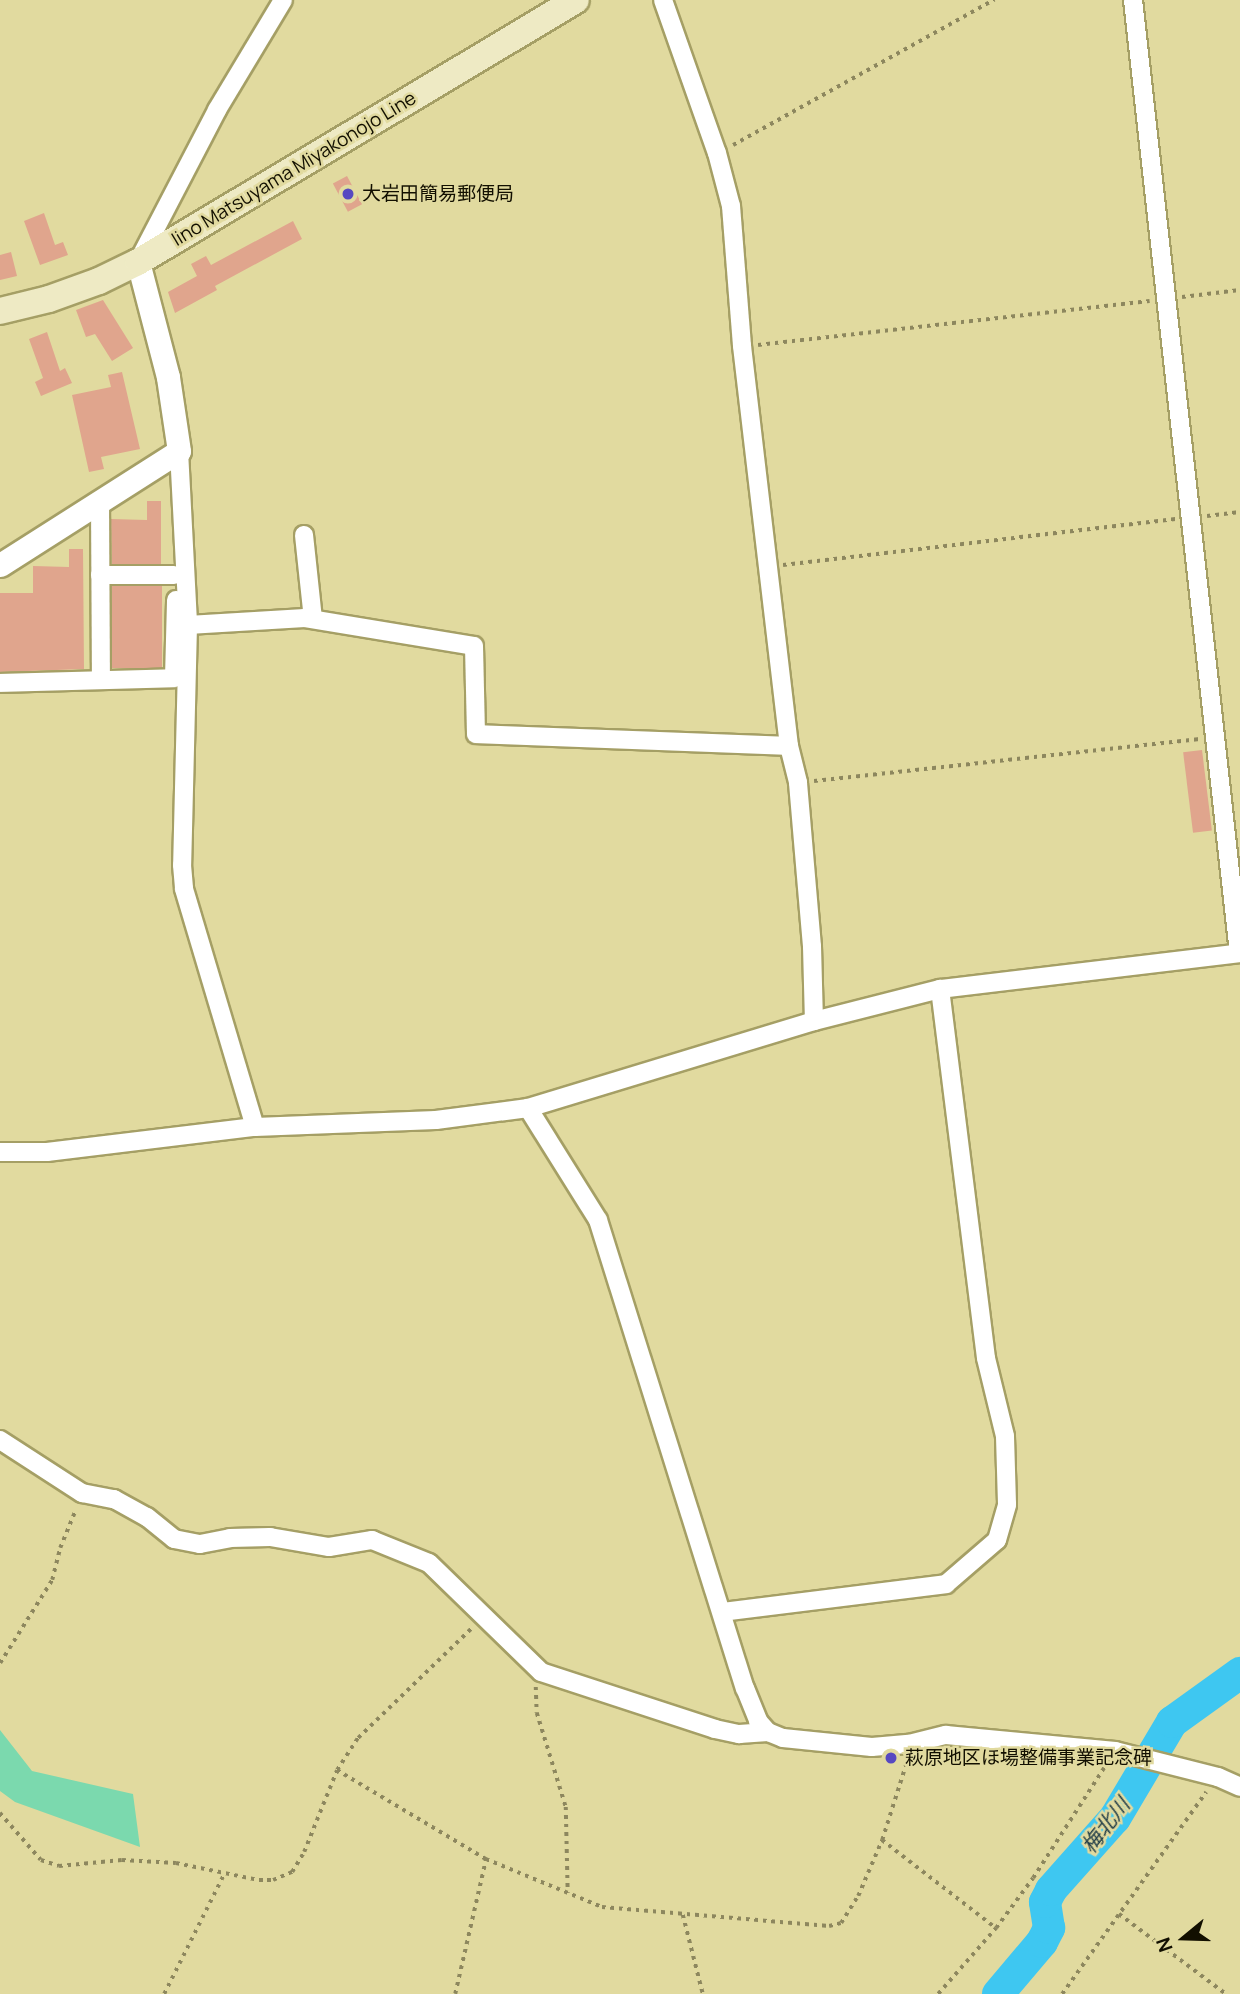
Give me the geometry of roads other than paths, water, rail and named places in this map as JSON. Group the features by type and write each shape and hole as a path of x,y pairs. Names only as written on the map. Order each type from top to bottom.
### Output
{"main road":[{"name":"Iino Matsuyama Miyakonojo Line","path":"0,311 49,299 99,281 138,262 576,0"}],"street":[{"path":"255,1127 184,889 182,865 188,625 179,451 168,377 138,262 217,110 283,0"},
{"path":"663,0 717,153 731,205 742,346 770,566 789,746 798,783 812,946 814,1021"},
{"path":"0,1152 47,1152 255,1127 436,1121 528,1108 814,1021 940,989 1240,953 1133,0"},
{"path":"0,565 179,451"},
{"path":"0,683 174,678 174,575 169,484"},
{"path":"100,500 101,680"},
{"path":"304,535 313,619"},
{"path":"100,575 174,575"},
{"path":"188,625 313,619 474,646 476,734 789,746"},
{"path":"722,1612 946,1584 997,1540 1007,1504 1005,1436 986,1358 940,989"},
{"path":"528,1108 598,1220 758,1721 768,1732"},
{"path":"0,1440 82,1493 114,1499 147,1517 174,1539 200,1544 230,1538 270,1537 329,1547 373,1540 429,1563 541,1672 715,1728 738,1734 768,1732 783,1738 843,1745 909,1745 946,1735 1115,1751 1218,1777 1240,1787"}],"waterway":[{"name":"梅北川","path":"998,1994 1042,1942 1049,1928 1045,1902 1051,1890 1115,1818 1172,1722 1240,1673"}],"place":[{"name":"大岩田簡易郵便局","path":"348,194"},
{"name":"萩原地区ほ場整備事業記念碑","path":"891,1758"}]}
